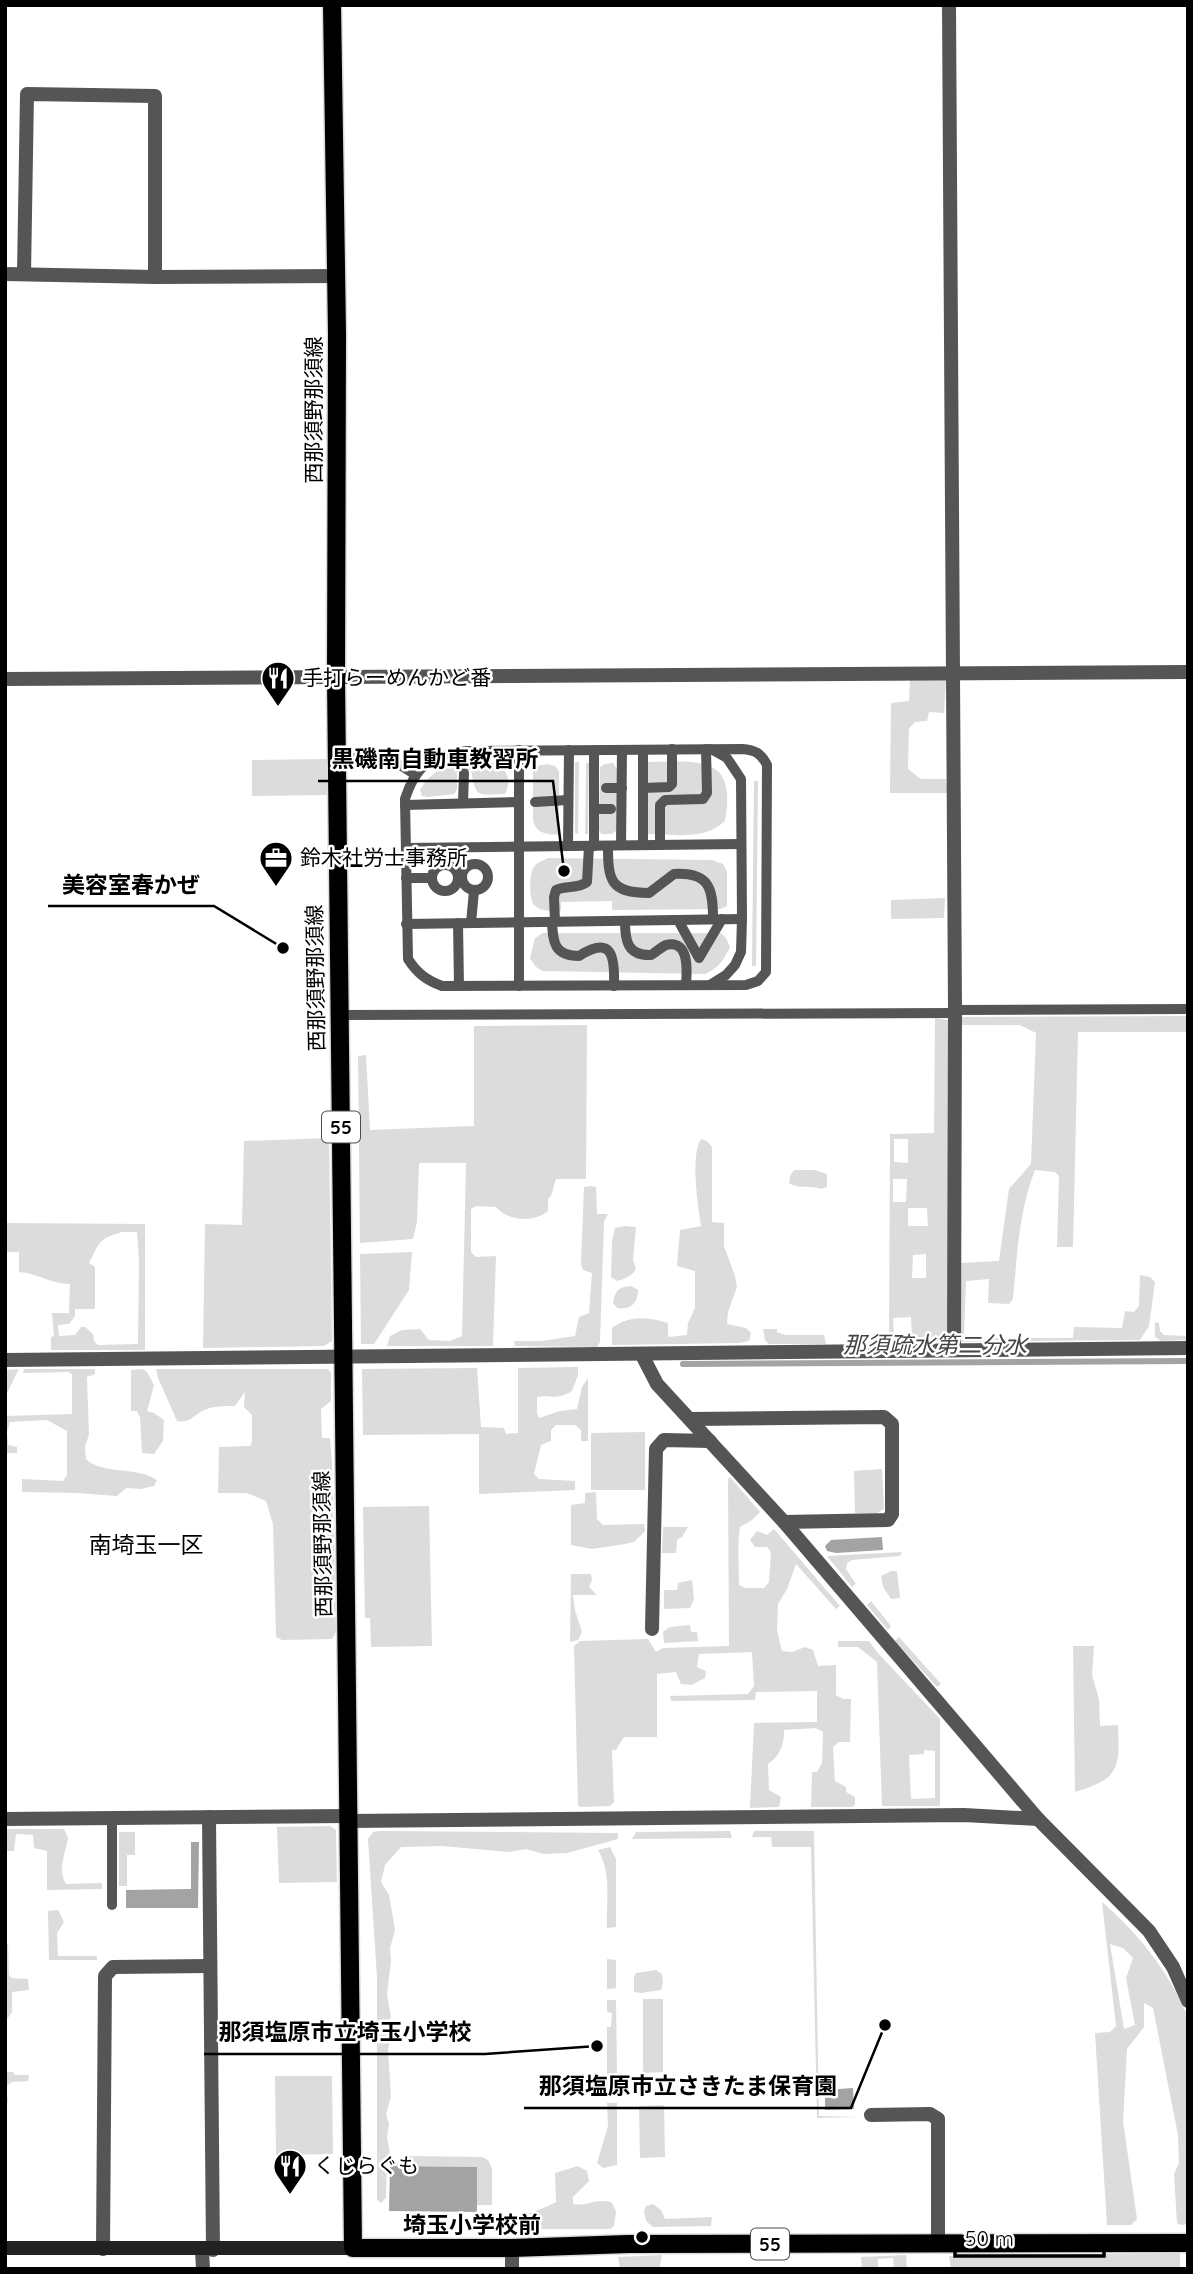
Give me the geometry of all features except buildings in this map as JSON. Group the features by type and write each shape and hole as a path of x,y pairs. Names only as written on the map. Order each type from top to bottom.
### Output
{"main road":[{"name":"西那須野那須線","path":"332,5 336,276 336,678 353,2248"},
{"name":"55","path":"353,2248 512,2248 642,2244 1188,2243"}],"street":[{"path":"949,5 955,1011 954,1349"},
{"path":"24,274 27,94 156,96 155,277"},
{"path":"5,274 336,276"},
{"path":"5,679 1188,672"},
{"path":"5,1360 1188,1348"},
{"path":"642,1355 657,1384 784,1522 1038,1819 1149,1931 1173,1967 1188,2001"},
{"path":"692,1419 884,1417 892,1424 892,1514 888,1521 784,1522"},
{"path":"652,1629 656,1449 664,1440 710,1440"},
{"path":"5,1819 964,1815 1038,1819"},
{"path":"203,2269 208,2250 209,1817"},
{"path":"103,2249 105,1976 113,1967 210,1966"},
{"path":"871,2115 930,2115 938,2119 938,2244"},
{"path":"5,2248 353,2248"},
{"path":"512,2248 512,2269"}],"lane":[{"path":"709,749 727,758 741,779 742,919 741,953 726,975 710,985"},
{"path":"660,845 660,805 665,800 703,799 706,793 709,749"},
{"path":"519,750 519,986"},
{"path":"519,750 672,750 754,750 768,765 766,972 758,981 746,985 442,986 427,981 417,972 408,959 405,805 410,784 427,762 443,754 519,750"},
{"path":"568,846 569,750"},
{"path":"594,750 594,809 587,881 582,886 556,890 553,942 564,954 579,957 594,947 602,947 611,953 615,962 614,986"},
{"path":"621,845 622,750"},
{"path":"643,750 643,845"},
{"path":"643,788 669,787 672,784 672,750"},
{"path":"337,756 384,755 416,775"},
{"path":"463,803 464,773"},
{"path":"606,788 622,788"},
{"path":"535,802 568,800"},
{"path":"405,805 519,802"},
{"path":"594,809 611,809"},
{"path":"406,848 741,844"},
{"path":"608,846 611,881 622,890 649,893 674,874 697,876 708,884 718,919 699,958 678,920"},
{"path":"432,878 435,870 446,864 454,867 460,877 461,881 474,891 486,886 488,878 485,869 477,864 468,866 462,873 460,877 456,886 445,891 437,889 432,878"},
{"path":"406,878 432,878"},
{"path":"471,923 474,891"},
{"path":"406,924 742,919"},
{"path":"625,920 625,941 636,953 651,955 666,945 674,946 683,952 688,961 686,985"},
{"path":"458,923 459,986"},
{"path":"340,1015 1188,1009"},
{"path":"111,1906 112,1818"}],"shaded area":[{"path":"946,679 944,713 929,712 927,721 915,722 909,728 908,769 921,779 946,779 948,793 890,793 891,703 909,701 910,680"},
{"path":"327,759 328,795 252,796 252,760"},
{"path":"575,762 579,762 578,834 575,833"},
{"path":"648,762 698,763 719,772 725,783 727,799 725,821 698,834 647,834"},
{"path":"494,763 503,769 507,776 505,794 479,793 474,786 471,770 457,771 457,789 454,794 422,796 420,790 427,780 443,768 462,764"},
{"path":"586,763 589,763 588,834 585,834"},
{"path":"613,763 617,769 617,830 612,834 601,834 600,767"},
{"path":"537,766 555,766 559,771 559,835 540,831 533,821 533,772"},
{"path":"754,781 758,781 756,966 752,966"},
{"path":"548,858 712,860 723,864 727,872 727,906 721,909 612,910 612,901 561,902 561,911 543,910 532,902 530,881 535,865"},
{"path":"945,898 944,918 891,919 891,900"},
{"path":"543,933 721,933 730,947 720,963 705,974 542,971 530,958 535,938"},
{"path":"1188,1016 1188,1032 1078,1032 1073,1247 1057,1247 1059,1176 1055,1172 1035,1170 1022,1217 1013,1299 1009,1304 988,1303 989,1279 966,1281 964,1338 1016,1337 1016,1341 963,1342 960,1263 999,1261 1009,1189 1031,1164 1036,1033 1020,1025 962,1025 961,1017"},
{"path":"935,1018 948,1020 948,1334 943,1342 889,1341 890,1134 934,1133","holes":["894,1139 908,1139 908,1163 894,1162","893,1179 907,1179 906,1202 893,1202","908,1208 927,1208 928,1226 908,1226","926,1254 926,1278 912,1278 913,1255","911,1317 912,1335 894,1336 893,1318"]},
{"path":"587,1025 586,1179 556,1179 548,1199 548,1211 536,1217 514,1218 496,1207 476,1206 471,1209 471,1252 476,1257 496,1256 493,1346 387,1346 390,1336 402,1330 420,1329 429,1340 450,1341 462,1336 466,1163 419,1163 417,1222 413,1239 360,1243 358,1056 366,1055 370,1130 474,1126 474,1026"},
{"path":"329,1138 332,1341 324,1346 203,1348 205,1224 242,1225 244,1141"},
{"path":"701,1139 712,1147 712,1222 724,1223 724,1246 737,1287 728,1312 727,1324 746,1328 751,1333 749,1341 612,1345 612,1328 632,1319 668,1323 668,1337 687,1335 688,1323 695,1308 695,1271 677,1266 680,1230 701,1226 695,1169"},
{"path":"794,1170 815,1170 827,1174 827,1187 821,1189 792,1185 789,1183"},
{"path":"584,1187 596,1187 597,1214 608,1214 604,1222 600,1342 597,1347 515,1346 514,1341 542,1341 575,1336 579,1317 589,1313 592,1273 583,1270 581,1264"},
{"path":"5,1223 145,1224 145,1350 51,1350 51,1337 54,1336 52,1313 69,1313 70,1284 19,1272 19,1252 5,1252","holes":["137,1232 138,1344 98,1345 93,1334 85,1327 81,1327 75,1335 59,1336 58,1325 69,1324 75,1316 75,1309 95,1309 95,1267 89,1263 98,1246 114,1234"]},
{"path":"636,1227 633,1260 636,1268 628,1277 617,1281 611,1277 612,1241 615,1228"},
{"path":"412,1252 409,1290 374,1344 361,1344 360,1254"},
{"path":"1140,1275 1150,1277 1155,1282 1149,1326 1140,1340 1028,1341 1027,1338 1073,1338 1074,1327 1122,1328 1125,1311 1134,1312 1139,1306"},
{"path":"631,1286 638,1290 635,1302 626,1308 617,1308 613,1303 616,1292"},
{"path":"1155,1322 1159,1323 1160,1331 1164,1335 1188,1336 1188,1340 1161,1341 1155,1337"},
{"path":"763,1329 777,1329 777,1332 785,1335 824,1335 826,1344 769,1344 765,1340"},
{"path":"578,1367 572,1391 558,1397 537,1397 537,1413 539,1418 577,1409 582,1387 588,1378 588,1441 581,1441 581,1430 575,1425 556,1425 551,1430 551,1441 541,1445 534,1474 539,1479 575,1481 575,1490 479,1494 479,1434 363,1435 362,1369 477,1368 481,1427 504,1428 506,1434 518,1433 518,1368"},
{"path":"19,1369 5,1397 5,1370"},
{"path":"24,1369 95,1369 95,1374 87,1377 89,1435 85,1446 86,1459 101,1467 149,1476 157,1480 154,1486 126,1488 117,1496 22,1492 22,1479 63,1481 67,1475 67,1431 47,1420 10,1422 7,1432 8,1445 17,1447 17,1453 5,1453 5,1416 72,1414 72,1374 23,1373"},
{"path":"143,1369 154,1385 147,1411 164,1420 163,1441 154,1454 142,1453 140,1417 137,1411 131,1411 131,1370"},
{"path":"156,1369 328,1369 331,1373 331,1401 321,1409 322,1438 330,1438 332,1464 336,1632 332,1639 282,1640 276,1637 273,1524 266,1501 247,1493 218,1493 219,1447 250,1446 252,1441 252,1415 244,1407 245,1392 235,1406 210,1408 190,1420 177,1421"},
{"path":"645,1432 645,1490 591,1490 591,1433"},
{"path":"882,1469 884,1509 877,1513 855,1513 854,1471"},
{"path":"730,1477 760,1512 740,1527 739,1585 745,1588 764,1588 769,1582 771,1552 767,1547 755,1547 750,1540 757,1531 767,1535 774,1529 840,1606 836,1609 796,1564 778,1604 777,1630 782,1651 792,1652 805,1647 813,1650 818,1666 836,1665 836,1695 851,1699 850,1742 839,1742 833,1747 835,1781 846,1787 846,1792 855,1797 855,1805 811,1807 812,1772 817,1772 822,1763 823,1732 816,1728 784,1730 780,1750 768,1764 769,1790 781,1797 779,1807 750,1808 754,1723 817,1722 817,1691 756,1692 755,1700 671,1701 670,1696 748,1694 754,1686 752,1652 699,1654 697,1667 706,1671 705,1678 692,1685 681,1684 676,1672 657,1674 657,1737 624,1737 616,1750 612,1750 614,1802 610,1806 578,1806 574,1646 580,1641 648,1639 656,1652 663,1648 729,1646"},
{"path":"596,1492 597,1519 603,1525 644,1524 645,1531 634,1542 592,1549 571,1545 571,1505 585,1503 585,1493"},
{"path":"429,1506 432,1646 371,1647 370,1618 365,1618 363,1507"},
{"path":"663,1527 688,1527 677,1540 676,1553 662,1553"},
{"path":"882,1537 883,1550 836,1553 827,1551 825,1546 831,1540"},
{"path":"902,1552 900,1556 852,1560 847,1563 846,1569 856,1584 852,1587 827,1556"},
{"path":"897,1571 900,1598 891,1599 883,1587 881,1576"},
{"path":"571,1574 591,1574 589,1587 597,1595 573,1595 582,1632 578,1640 570,1642"},
{"path":"692,1580 694,1599 690,1608 664,1609 664,1590 677,1590 678,1583"},
{"path":"871,1601 891,1626 888,1630 867,1605"},
{"path":"690,1625 691,1632 697,1632 698,1641 664,1643 663,1632 670,1627"},
{"path":"899,1637 941,1684 937,1687 895,1641"},
{"path":"838,1641 869,1641 940,1719 940,1806 882,1806 877,1662 858,1647 838,1647","holes":["924,1750 935,1751 935,1798 911,1799 909,1755 924,1754"]},
{"path":"1073,1646 1094,1646 1092,1675 1099,1699 1100,1726 1118,1725 1117,1762 1114,1770 1101,1782 1075,1792"},
{"path":"330,1826 336,1830 337,1882 279,1883 277,1827"},
{"path":"5,1829 64,1829 68,1838 62,1867 66,1884 102,1883 102,1889 47,1890 47,1851 34,1848 33,1835 16,1834 14,1851 5,1851"},
{"path":"730,1831 732,1838 632,1839 636,1832"},
{"path":"754,1831 814,1831 819,2116 860,2117 817,2118 811,1847 772,1847 771,1837 752,1837"},
{"path":"119,1832 135,1832 135,1855 127,1855 127,1886 119,1886"},
{"path":"373,1832 618,1833 618,1839 567,1853 544,1854 526,1849 509,1852 442,1846 401,1847 385,1865 381,1882 389,1895 395,1930 390,1948 387,1994 391,2017 386,2027 391,2039 388,2049 391,2097 386,2114 390,2154 386,2198 381,2203 377,2200 377,1978 368,1839"},
{"path":"191,1842 199,1842 198,1908 126,1908 126,1890 191,1889"},
{"path":"610,1847 616,1859 616,1927 607,1928 607,1878 598,1850"},
{"path":"1102,1902 1129,1927 1152,1955 1188,2017 1188,2224 1177,2223 1174,2174 1179,2163 1178,2135 1153,2008 1144,2003 1144,2027 1127,2049 1123,2121 1137,2219 1131,2225 1107,2225 1095,2033 1110,2032 1116,2026","holes":["1110,1944 1123,1948 1133,1958 1126,1978 1135,2025 1124,2029"]},
{"path":"58,1910 64,1922 57,1933 58,1956 97,1956 97,1960 49,1960 48,1911"},
{"path":"5,1944 8,1944 9,1975 11,1978 28,1979 29,1990 12,1992 12,2012 5,2022"},
{"path":"607,1959 616,1960 616,1988 607,1989"},
{"path":"656,1970 662,1974 661,1990 634,1992 636,1973"},
{"path":"643,1999 663,1999 663,2072 643,2073"},
{"path":"607,2000 616,2000 617,2075 607,2075 607,2027 611,2027 612,2013 607,2012"},
{"path":"5,2072 29,2075 28,2081 12,2082 6,2086 8,2103 5,2103"},
{"path":"275,2076 332,2076 333,2154 276,2155"},
{"path":"853,2088 854,2109 825,2110 825,2090"},
{"path":"607,2103 617,2103 617,2165 603,2168 597,2163 608,2126"},
{"path":"664,2105 665,2157 640,2158 639,2106"},
{"path":"410,2156 482,2157 488,2160 492,2168 492,2205 476,2205 477,2167 390,2166"},
{"path":"390,2166 477,2167 477,2212 389,2211"},
{"path":"578,2166 587,2171 589,2181 573,2197 573,2204 602,2201 612,2203 616,2212 614,2226 610,2229 537,2229 503,2225 501,2221 522,2217 556,2202 555,2173"},
{"path":"653,2204 661,2210 665,2219 712,2217 711,2226 653,2227 646,2221 644,2211 646,2206"},
{"path":"1180,2253 1180,2269 951,2269 949,2256"},
{"path":"662,2255 659,2269 620,2269 618,2257"},
{"path":"906,2255 907,2269 894,2269 893,2258 878,2259 878,2269 862,2269 861,2257"},
{"path":"5,2267 129,2267 5,2269"}],"waterway":[{"name":"那須疏水第二分水","path":"683,1364 1188,1361"}],"place":[{"name":"手打らーめんかど番","path":"278,708"},
{"name":"黒磯南自動車教習所","path":"564,871"},
{"name":"鈴木社労士事務所","path":"276,888"},
{"name":"美容室春かぜ","path":"283,948"},
{"name":"那須塩原市立さきたま保育園","path":"885,2025"},
{"name":"那須塩原市立埼玉小学校","path":"597,2046"},
{"name":"くじらぐも","path":"290,2196"},
{"name":"埼玉小学校前","path":"642,2237"}],"district":[{"name":"南埼玉一区","path":"146,1545"}]}
